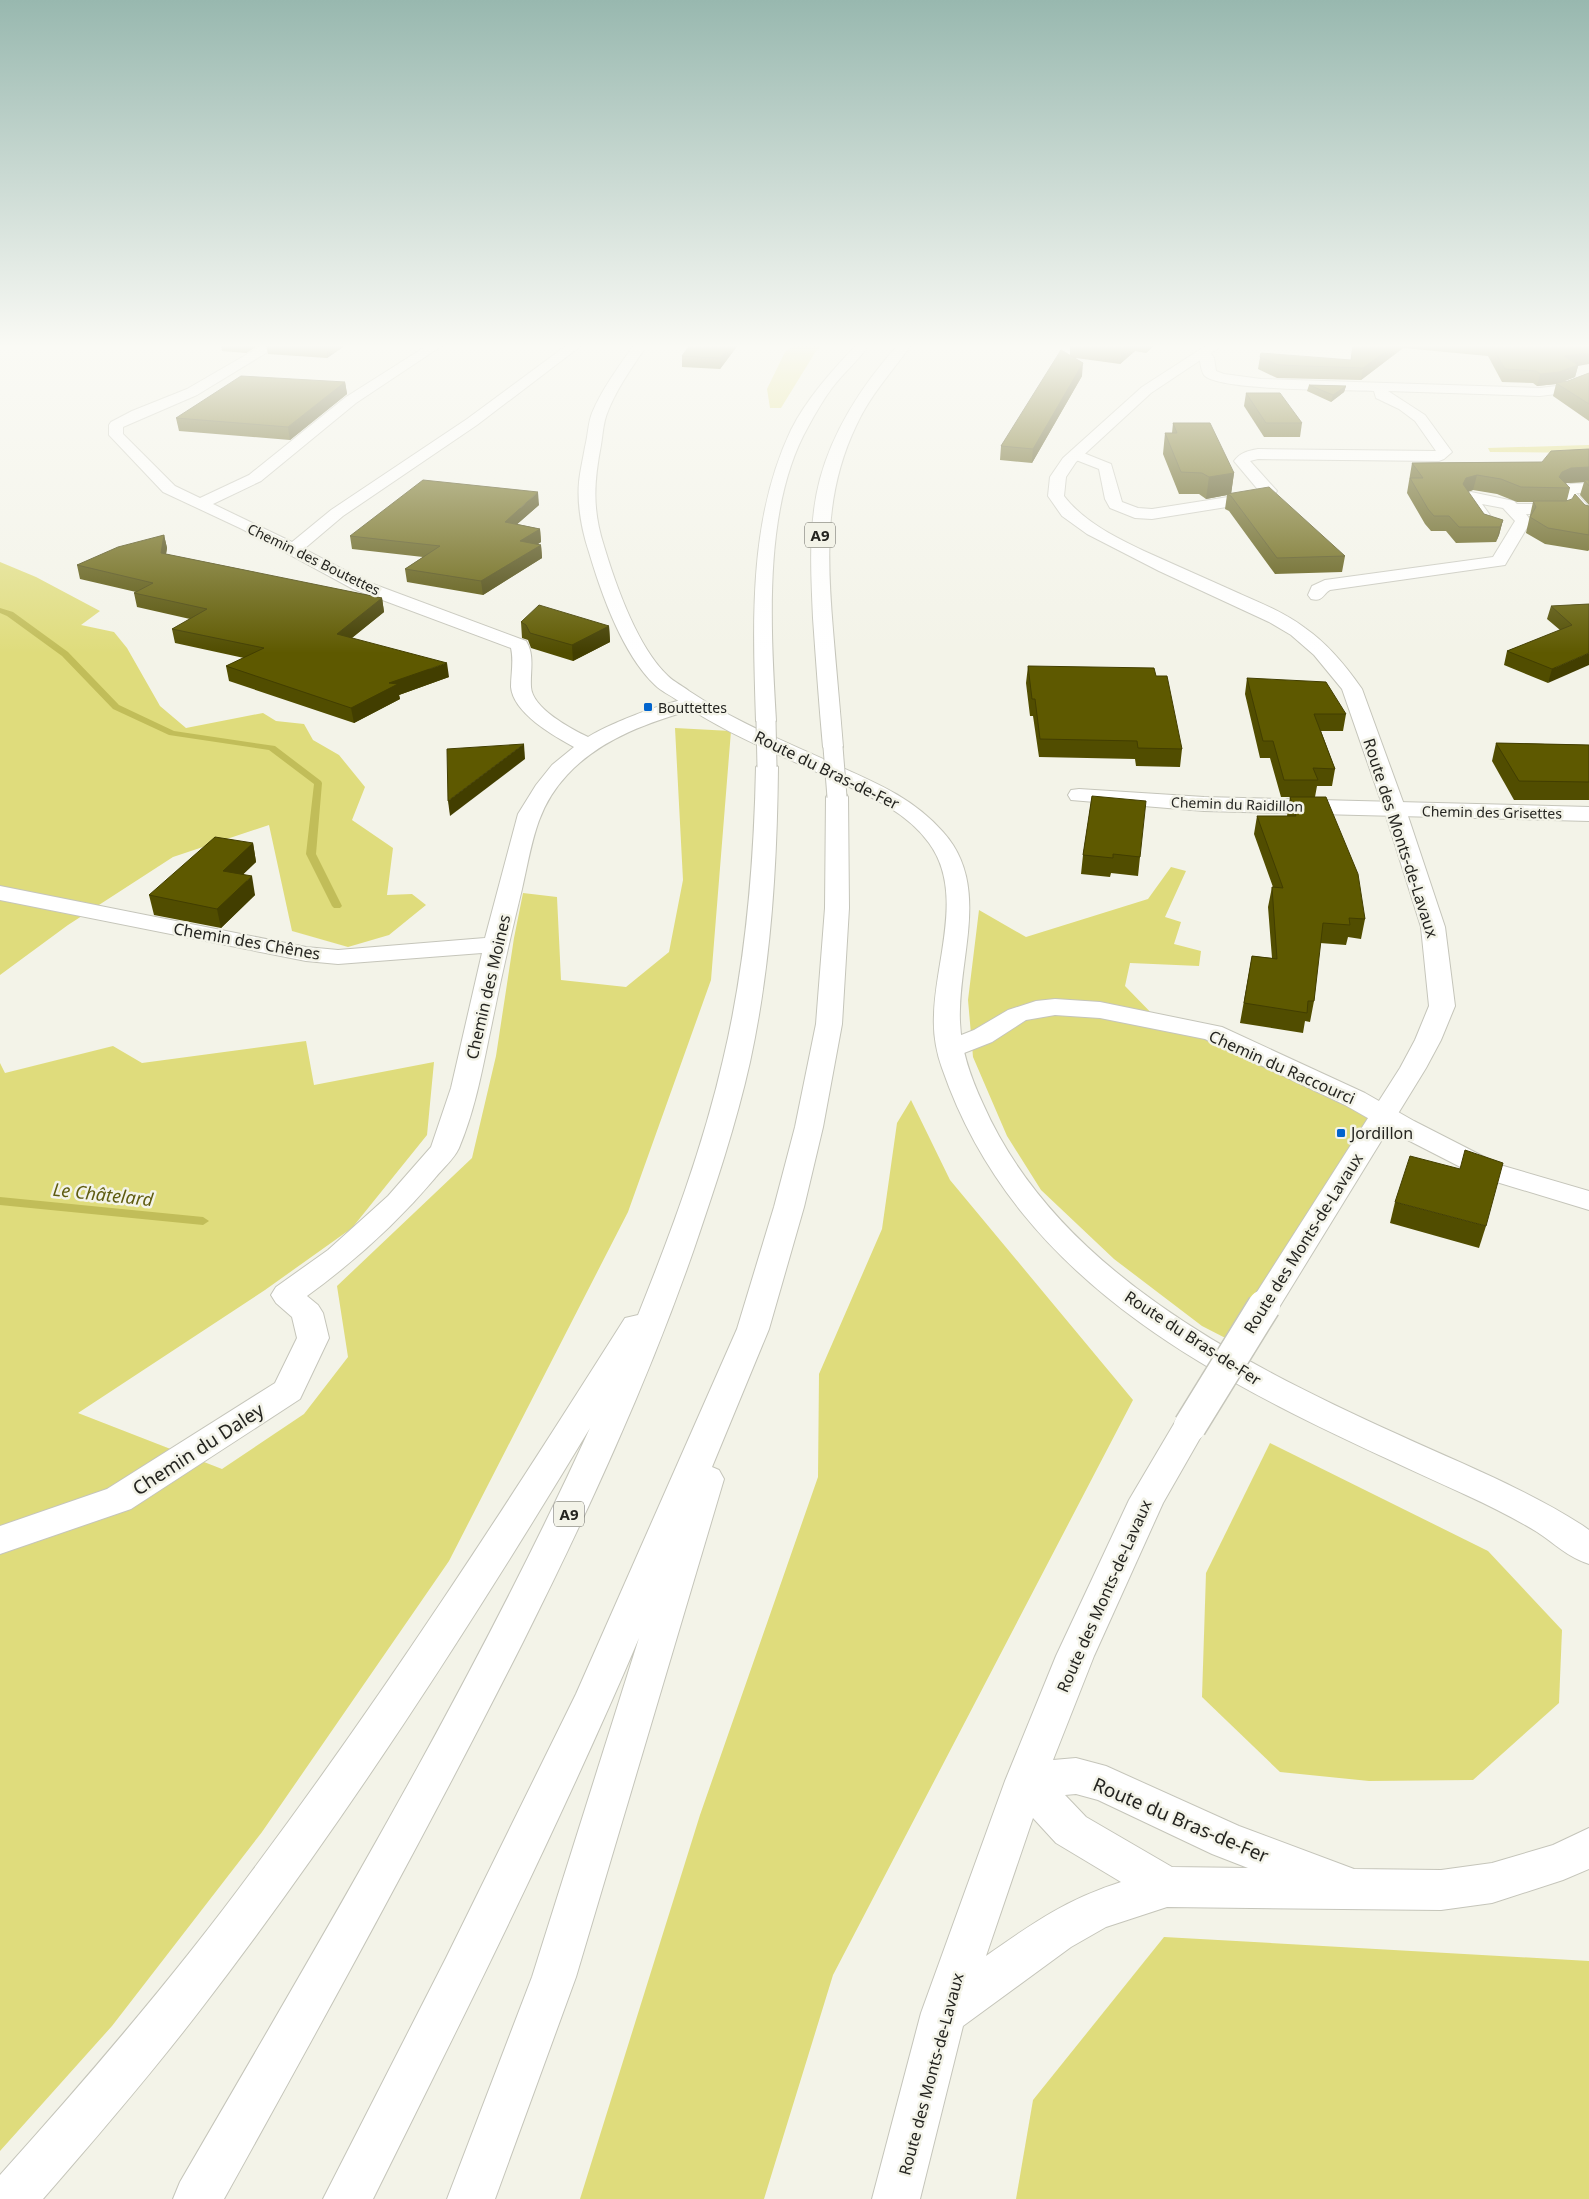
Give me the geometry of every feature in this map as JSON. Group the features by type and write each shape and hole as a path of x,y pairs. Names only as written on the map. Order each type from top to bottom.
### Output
{"main road":[{"name":"Chemin des Boutettes","path":"128,448 169,489 294,549 359,585 519,645 522,655 521,689 526,703 560,731 586,745"},
{"path":"200,504 255,478 292,448"},
{"path":"294,549 337,513 434,448"},
{"name":"Route du Bras-de-Fer","path":"593,448 586,485 591,532 608,583 631,640 662,680 694,703 730,724 883,794 922,821 934,834 950,861 959,897 946,1011 950,1049 975,1119 990,1147 1038,1214 1061,1238 1122,1291 1156,1317 1240,1372 1310,1408 1532,1512 1575,1538 1589,1550"},
{"name":"A9","path":"197,2199 400,1836 509,1634 557,1539 640,1352 672,1267 717,1135 740,1043 756,953 762,898 766,846 767,767 762,617 763,575 771,508 790,448"},
{"name":"A9","path":"347,2199 462,1973 595,1696 753,1329 789,1207 809,1127 829,1024 837,908 837,797 819,571 820,525 824,501 839,448"},
{"name":"Route des Monts-de-Lavaux","path":"896,2199 944,2013 1025,1781 1075,1656 1107,1586 1147,1500 1238,1345 1384,1115 1428,1040 1442,1006 1433,927 1395,810 1352,689 1324,654 1298,631 1262,611 1111,541 1083,525 1061,506 1056,494 1056,482 1063,467 1084,448"},
{"path":"1076,455 1106,467 1116,505 1135,513 1152,514 1258,498 1266,495 1269,491 1242,461 1248,456 1258,454 1439,456 1444,452 1441,448"},
{"path":"1589,488 1571,488 1565,491 1570,516 1589,517"},
{"path":"1317,595 1318,590 1325,585 1499,561 1514,532 1523,521 1508,504 1476,496 1469,498 1488,525 1514,532"},
{"path":"1513,509 1569,506"},
{"name":"Chemin des Moines","path":"287,1295 339,1257 398,1203 444,1149 465,1088 496,945 529,814 537,798 586,745 624,725 694,703"},
{"name":"Chemin du Raidillon","path":"1080,796 1204,804 1395,810"},
{"name":"Chemin des Grisettes","path":"1395,810 1589,814"},
{"name":"Chemin des Chênes","path":"0,893 306,954 338,956 496,945"},
{"name":"Chemin du Raccourci","path":"950,1049 983,1036 1017,1015 1036,1008 1070,1006 1100,1010 1213,1033 1355,1099 1404,1127 1490,1171 1589,1201"},
{"path":"11,2199 70,2135 196,1982 312,1826 531,1498 672,1267"},
{"name":"Chemin du Daley","path":"0,1540 119,1499 288,1391 313,1338 307,1313 287,1295"},
{"path":"470,2199 554,1977 753,1329"},
{"name":"Route du Bras-de-Fer","path":"1025,1781 1076,1776 1106,1784 1227,1841 1361,1890"},
{"name":"Route du Bras-de-Fer","path":"1025,1781 1071,1830 1168,1887"},
{"name":"Route du Bras-de-Fer","path":"944,2013 1056,1932 1095,1911 1168,1887 1441,1890 1492,1883 1563,1861 1589,1847"}],"shaded area":[{"path":"1488,448 1589,448 1589,453 1490,452"},
{"path":"0,562 36,577 100,611 81,625 114,632 127,648 160,706 186,728 263,713 276,721 304,724 313,740 339,755 365,787 352,820 393,848 387,895 412,894 426,905 389,935 348,947 292,931 269,825 173,857 68,925 0,975"},
{"path":"675,728 731,731 711,980 628,1212 449,1561 262,1832 112,2026 0,2151 0,1063 5,1073 113,1046 142,1063 306,1041 314,1085 434,1062 427,1135 352,1228 265,1290 78,1413 222,1469 304,1414 348,1357 337,1286 472,1158 496,1056 514,938 523,893 557,897 561,980 626,987 669,952 683,880"},
{"path":"1171,867 1186,871 1165,917 1181,922 1174,944 1201,951 1199,966 1130,963 1125,986 1161,1023 1213,1033 1384,1115 1239,1345 1202,1326 1114,1259 1041,1190 1007,1136 973,1057 968,1000 979,910 1026,937 1148,899"},
{"path":"911,1100 950,1180 1133,1400 833,1975 764,2199 580,2199 700,1815 818,1477 819,1374 882,1229 897,1123"},
{"path":"1270,1443 1488,1551 1562,1630 1559,1703 1473,1780 1369,1781 1280,1772 1202,1697 1206,1573"},
{"path":"1164,1937 1589,1961 1589,2199 1016,2199 1033,2100"}],"building":[{"path":"1171,448 1222,448 1234,473 1209,477 1202,473 1181,472"},
{"path":"1589,449 1589,467 1571,468 1562,472 1559,477 1570,488 1521,487 1501,479 1477,475 1466,478 1463,484 1484,514 1503,520 1500,527 1459,527 1449,516 1434,516 1410,478 1423,478 1412,463 1542,462 1551,451"},
{"path":"423,480 538,492 505,522 540,529 520,541 541,545 481,581 405,569 440,546 350,536"},
{"path":"1269,487 1345,556 1277,558 1231,496 1227,494"},
{"path":"1575,494 1585,505 1589,506 1589,535 1548,528 1530,517 1536,507 1533,501 1566,501 1572,499"},
{"path":"164,535 161,553 382,598 337,634 447,663 389,683 398,684 351,708 226,666 264,648 172,629 207,609 134,593 153,583 77,565 118,547"},
{"path":"1589,604 1589,653 1552,669 1507,651 1572,625 1551,606"},
{"path":"539,605 609,626 572,645 530,633 526,625 521,622"},
{"path":"1028,666 1154,668 1156,676 1167,676 1182,749 1138,748 1137,741 1040,739 1035,699 1032,699"},
{"path":"1247,678 1326,682 1346,714 1314,714 1335,769 1313,768 1318,780 1284,780 1273,741 1263,741"},
{"path":"1496,743 1589,745 1589,782 1519,781"},
{"path":"524,744 448,801 447,749"},
{"path":"1092,796 1146,801 1140,857 1113,854 1113,858 1083,855"},
{"path":"1290,797 1326,797 1358,874 1365,919 1349,918 1350,925 1323,923 1314,1001 1308,1001 1307,1013 1244,1003 1252,956 1277,959 1272,887 1283,888 1257,816 1296,816"},
{"path":"215,837 253,843 223,871 252,876 217,909 149,895"},
{"path":"1465,1150 1503,1163 1486,1226 1395,1202 1410,1156 1460,1169"}],"waterway":[{"path":"0,610 10,614 65,654 116,707 172,733 272,748 318,783 311,854 337,906"},
{"name":"Le Châtelard","path":"0,1201 203,1221"}],"place":[{"name":"Bouttettes","path":"648,707"},
{"name":"Jordillon","path":"1341,1133"}]}
